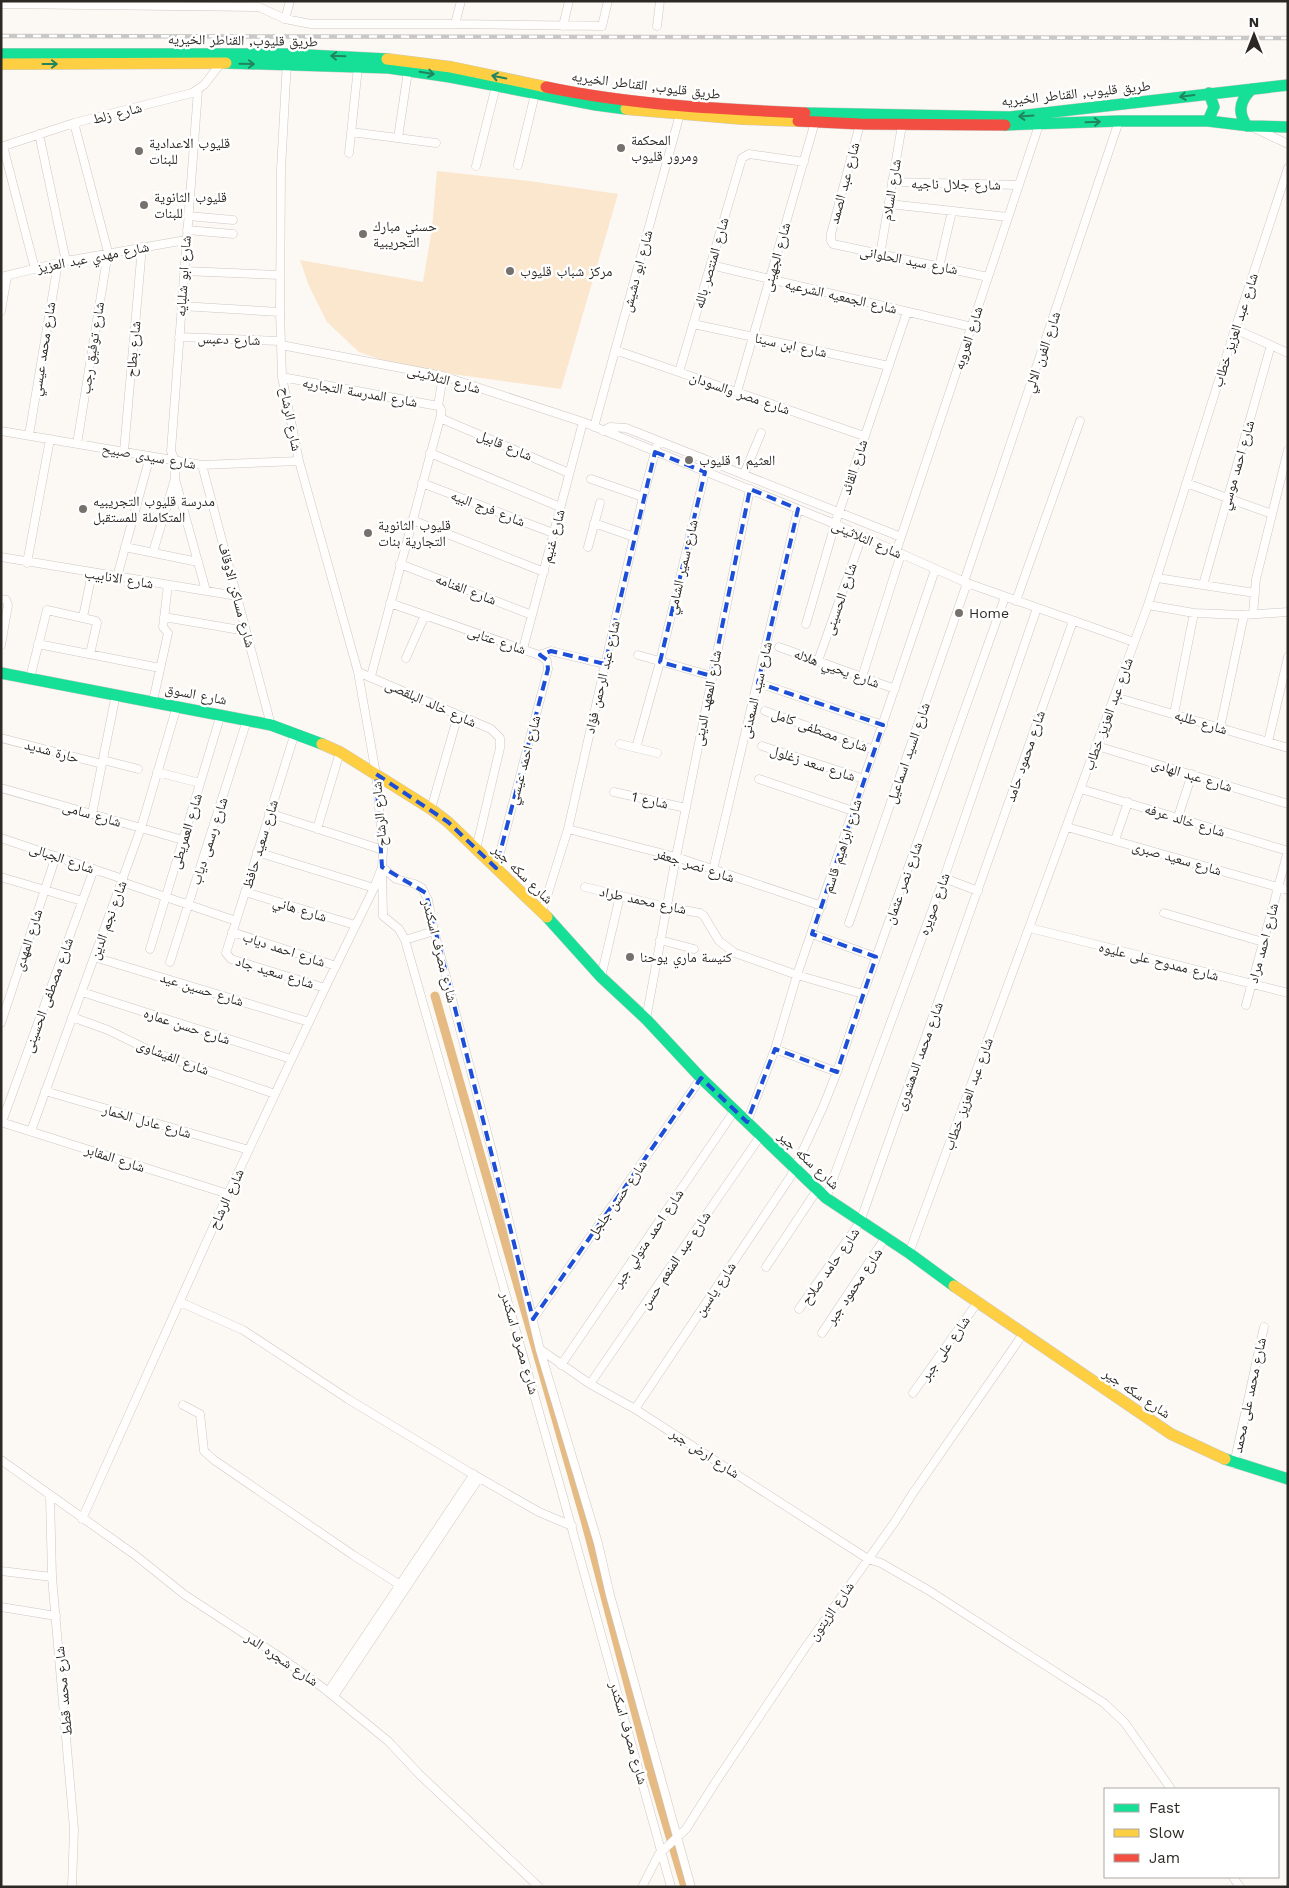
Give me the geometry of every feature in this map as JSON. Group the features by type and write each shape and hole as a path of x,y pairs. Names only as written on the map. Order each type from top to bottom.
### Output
{"main road":[{"name":"طريق قليوب, القناطر الخيريه","path":"1,54 287,60 390,59 420,62 598,97 654,104 861,115 1010,117 1040,115 1288,85"},
{"name":"طريق قليوب, القناطر الخيريه","path":"1,64 221,63 287,60 408,70 605,106 680,114 815,122 902,125 1039,125 1119,121 1208,121 1248,126 1288,127"},
{"path":"1248,126 1240,116 1241,103 1247,93 1252,90"},
{"path":"1208,121 1213,115 1215,107 1209,94"},
{"name":"شارع السوق","path":"1,673 271,725 295,732 340,752 376,774"},
{"name":"شارع سكه جير","path":"376,774 448,822 542,912 601,977 646,1019 701,1078 822,1194 977,1303 1172,1434 1199,1449 1234,1464 1288,1479"}],"street":[{"path":"285,19 290,1"},
{"path":"455,24 461,1"},
{"path":"563,26 569,1"},
{"path":"1,4 242,4 259,7 285,19 311,24 602,26 608,1"},
{"path":"657,26 660,1"},
{"name":"شارع الرشاح","path":"82,1519 228,1194 374,888 382,867 376,774 358,672 299,460 282,378 280,312 281,169 287,60"},
{"name":"شارع زلط","path":"2,146 74,124 184,96 198,90 221,63"},
{"path":"349,153 358,66"},
{"path":"398,138 408,70"},
{"path":"476,166 496,86"},
{"name":"شارع ابو شلبايه","path":"175,479 175,461 171,451 198,90"},
{"path":"518,165 535,94"},
{"name":"شارع ابو دشيش","path":"594,427 680,114"},
{"name":"شارع الفرن الالي","path":"965,582 1119,121"},
{"name":"شارع الجهينى","path":"737,392 815,122"},
{"path":"74,124 108,252"},
{"name":"شارع عبد الصمد","path":"831,241 831,234 860,124"},
{"name":"شارع السلام","path":"880,254 902,125"},
{"name":"شارع العروبه","path":"862,677 899,553 901,537 1039,125"},
{"path":"1248,126 1288,144"},
{"path":"351,132 436,143"},
{"path":"39,134 66,260"},
{"path":"2,146 35,268"},
{"name":"شارع المنتصر بالله","path":"679,372 741,161 749,154 804,162"},
{"name":"شارع عبد العزيز خطاب","path":"909,1254 1148,605 1288,168"},
{"name":"شارع جلال ناجيه","path":"892,182 1019,185"},
{"path":"889,204 1008,217"},
{"path":"939,266 952,211"},
{"path":"188,216 233,220"},
{"path":"187,230 233,234"},
{"name":"شارع مهدي عبد العزيز","path":"4,276 66,260 186,240"},
{"name":"شارع سيد الحلوانى","path":"831,241 837,246 988,276"},
{"name":"شارع بطاح","path":"124,451 142,247"},
{"name":"شارع توفيق رجب","path":"77,444 108,252"},
{"name":"شارع محمد عيسي","path":"29,435 58,263"},
{"name":"شارع الجمعيه الشرعيه","path":"711,265 972,327"},
{"path":"184,270 280,275"},
{"path":"1,311 4,276"},
{"path":"181,306 280,312"},
{"name":"شارع القائد","path":"806,624 835,524 907,312"},
{"name":"شارع ابن سينا","path":"693,324 888,366"},
{"path":"1235,329 1288,353"},
{"name":"شارع دعبس","path":"179,337 281,343"},
{"name":"شارع الثلاثينى","path":"281,343 443,376 582,422 835,524 965,582 1134,642"},
{"name":"شارع احمد موسي","path":"1203,585 1271,346"},
{"name":"شارع مصر والسودان","path":"615,350 864,436"},
{"path":"371,676 442,411 438,406 443,376"},
{"name":"شارع المدرسة التجاريه","path":"282,378 438,406"},
{"name":"شارع قابيل","path":"440,418 569,473"},
{"path":"1016,601 1080,421"},
{"name":"شارع غنيم","path":"523,649 582,422"},
{"name":"شارع الثلاثينى","path":"603,431 610,427 626,428 901,537"},
{"name":"شارع سيدى صبيح","path":"1,431 202,465 299,460"},
{"path":"744,474 761,433"},
{"path":"27,563 50,439"},
{"name":"شارع عبد الرحمن فؤاد","path":"542,912 568,830 643,497 658,440"},
{"path":"1220,728 1248,614 1255,593 1256,579 1288,450"},
{"path":"430,453 560,507"},
{"path":"117,577 150,456"},
{"name":"شارع مساكن الاوقاف","path":"202,465 271,725"},
{"name":"شارع سمير الشامي","path":"636,748 660,662 705,472"},
{"path":"592,478 643,497"},
{"path":"153,552 175,479"},
{"path":"175,479 206,591"},
{"name":"شارع فرج البيه","path":"422,482 553,533"},
{"path":"1186,483 1272,514"},
{"name":"شارع المعهد الدينى","path":"646,1019 666,907 750,489"},
{"path":"588,547 600,503"},
{"name":"شارع سيد السعدنى","path":"713,870 798,509"},
{"path":"412,520 544,572"},
{"path":"594,523 634,537"},
{"name":"شارع الحسينى","path":"818,661 862,536"},
{"path":"125,547 198,562"},
{"name":"شارع الانابيب","path":"1,557 92,574 237,596"},
{"name":"شارع الغنامه","path":"400,564 532,615"},
{"name":"شارع ابراهيم قاسم","path":"747,1122 775,1049 797,975 935,570"},
{"path":"83,617 92,574"},
{"path":"1157,578 1255,593"},
{"name":"شارع السيد اسماعيل","path":"849,923 965,582"},
{"path":"153,701 168,633 162,627 168,585"},
{"name":"شارع نصر عثمان","path":"794,1168 836,1072 1005,597"},
{"path":"1,599 6,600 8,605 1,645"},
{"name":"شارع عتابى","path":"390,603 540,655 551,651 605,664"},
{"path":"1148,605 1194,613 1248,614 1288,612"},
{"name":"شارع صويره","path":"766,1267 822,1194 944,878 1037,608"},
{"path":"30,678 46,610 83,617 97,622 90,654"},
{"path":"1174,714 1194,613"},
{"path":"406,658 425,615"},
{"path":"164,618 246,631"},
{"name":"شارع محمود حامد","path":"978,891 1073,621"},
{"path":"38,644 160,668"},
{"name":"شارع يحيي هلاله","path":"780,647 895,689"},
{"name":"شارع احمد عيسي","path":"496,868 548,669 547,661 540,655"},
{"path":"638,655 712,676"},
{"path":"1268,742 1288,657"},
{"name":"شارع خالد البلقصى","path":"358,672 491,729 500,738 500,748 476,849"},
{"path":"758,682 883,725"},
{"path":"92,814 116,694"},
{"name":"شارع طلبه","path":"1115,696 1288,748"},
{"name":"شارع نجم الدين","path":"31,1131 141,828 177,706"},
{"name":"شارع مصطفى كامل","path":"765,711 874,750"},
{"name":"شارع العمريطى","path":"150,948 221,714"},
{"path":"431,809 458,715"},
{"name":"شارع رسمى دياب","path":"170,962 247,720"},
{"name":"شارع سعيد حافظ","path":"226,955 295,732"},
{"name":"حارة شديد","path":"1,738 138,769"},
{"path":"620,744 657,753"},
{"name":"شارع سعد زغلول","path":"762,746 864,779"},
{"name":"شارع عبد الهادى","path":"1097,746 1288,804"},
{"path":"316,829 340,752"},
{"path":"157,772 200,784"},
{"path":"1178,817 1192,774"},
{"path":"759,779 853,812"},
{"name":"شارع سامى","path":"1,788 183,840"},
{"name":"شارع خالد عرفه","path":"1081,790 1128,802 1288,851"},
{"name":"شارع 1","path":"614,792 686,808"},
{"path":"1115,840 1128,802"},
{"path":"269,813 382,850"},
{"name":"شارع سعيد صبرى","path":"1067,827 1288,890"},
{"name":"شارع نصر جعفر","path":"568,830 676,857 822,906"},
{"name":"شارع الجبالى","path":"1,838 94,869 188,905 236,920"},
{"name":"شارع احمد مراد","path":"1246,1005 1288,851"},
{"path":"257,852 374,888"},
{"name":"شارع المهدى","path":"1,1024 56,856"},
{"name":"شارع مصرف اسكندر","path":"382,867 396,879 422,888 428,900 434,931 492,1151 540,1350 598,1543 610,1595 691,1887"},
{"name":"شارع مصرف اسكندر","path":"382,867 383,916 399,929 406,940 572,1526 671,1887"},
{"name":"شارع مصطفى الحسينى","path":"2,1122 94,869"},
{"path":"1,886 2,877 82,901"},
{"path":"944,878 978,891"},
{"name":"شارع محمد طراد","path":"585,887 666,907 700,912 719,941 735,953 797,975 863,994"},
{"name":"شارع محمد الدهشورى","path":"860,1222 978,891"},
{"name":"شارع هاني","path":"245,892 355,925"},
{"path":"601,977 620,896"},
{"path":"1164,913 1263,942"},
{"name":"شارع ممدوح على عليوه","path":"1030,928 1288,993"},
{"path":"406,940 434,931"},
{"name":"شارع احمد دياب","path":"232,932 336,966"},
{"path":"812,934 876,956"},
{"path":"660,940 694,949"},
{"name":"شارع سعيد جاد","path":"226,955 231,959 325,988"},
{"name":"شارع حسين عيد","path":"94,957 309,1022"},
{"name":"شارع حسن عماره","path":"82,992 291,1059"},
{"name":"شارع الفيشاوى","path":"72,1017 108,1030 153,1052 275,1094"},
{"path":"775,1049 836,1072"},
{"name":"شارع حسن جلجل","path":"533,1319 701,1078"},
{"name":"شارع عادل الخمار","path":"45,1091 249,1150"},
{"name":"شارع احمد متولي جبر","path":"561,1365 735,1110"},
{"name":"شارع المقابر","path":"2,1122 228,1194"},
{"name":"شارع عبد المنعم حسن","path":"590,1384 761,1135"},
{"name":"شارع ياسين","path":"635,1409 794,1168"},
{"name":"شارع حامد صلاح","path":"799,1309 860,1222"},
{"name":"شارع محمود جبر","path":"822,1333 885,1238"},
{"path":"180,1302 243,1330 348,1399 476,1476 539,1512 572,1526"},
{"name":"شارع على جبر","path":"913,1393 977,1303"},
{"name":"شارع محمد على محمد","path":"1234,1464 1264,1327"},
{"name":"شارع الزيتون","path":"642,1887 662,1851 686,1829 805,1648 1023,1334"},
{"name":"شارع ارض جبر","path":"540,1350 590,1384 635,1409 868,1559 881,1563 928,1590 1110,1708 1125,1723 1170,1788"},
{"path":"184,1405 200,1414 204,1451 214,1460 402,1587"},
{"name":"شارع شجره الدر","path":"1,1460 135,1555 185,1595 277,1655 331,1694 388,1741 420,1775 539,1887"},
{"path":"331,1694 476,1476"},
{"name":"شارع محمد قطط","path":"50,1496 52,1577 74,1829 72,1887"},
{"path":"1,1571 52,1577"},
{"path":"1,1607 56,1616"}],"highlighted area":[{"path":"655,452 705,472 660,662 712,676 750,489 798,509 758,683 883,725 812,934 876,957 837,1072 775,1049 747,1122 701,1078 533,1319 426,893 382,867 376,774 448,822 496,868 548,669 547,660 540,655 551,651 605,664"}],"shaded area":[{"name":"مركز شباب قليوب","path":"437,171 529,181 618,194 561,389 402,367 359,352 327,322 309,286 300,260 423,282 432,229"}],"waterway":[{"path":"435,996 586,1524 652,1776 685,1887"}],"railway":[{"path":"1,36 1288,38"}],"traffic: fast":[{"path":"1,54 287,54 387,59"},
{"path":"226,63 389,68 450,77 626,109"},
{"path":"805,113 1010,117 1288,85"},
{"path":"1247,126 1242,116 1241,106 1245,97 1252,89"},
{"path":"1208,121 1214,107 1209,93"},
{"path":"1005,125 1119,121 1208,121 1250,126 1288,127"},
{"path":"1,673 271,725 322,744"},
{"path":"547,917 601,977 646,1019 701,1078 826,1198 909,1253 954,1286"},
{"path":"1225,1459 1288,1479"}],"traffic: slow":[{"path":"387,59 451,67 546,87"},
{"path":"1,64 226,63"},
{"path":"626,109 742,119 798,121"},
{"path":"322,744 340,752 431,809 448,822 547,917"},
{"path":"954,1286 1171,1434 1225,1459"}],"traffic: jam":[{"path":"546,87 642,102 707,108 805,113"},
{"path":"798,121 860,124 1005,125"}],"place":[{"name":"المحكمة ومرور قليوب","path":"621,148"},
{"name":"قليوب الاعدادية للبنات","path":"139,151"},
{"name":"قليوب الثانوية للبنات","path":"144,205"},
{"name":"حسني مبارك التجريبية","path":"363,234"},
{"name":"مركز شباب قليوب","path":"510,271"},
{"name":"العثيم 1 قليوب","path":"689,460"},
{"name":"مدرسة قليوب التجريبيه المتكاملة للمستقبل","path":"83,509"},
{"name":"قليوب الثانوية التجارية بنات","path":"368,533"},
{"name":"Home","path":"959,613"},
{"name":"كنيسة ماري يوحنا","path":"630,957"}]}
